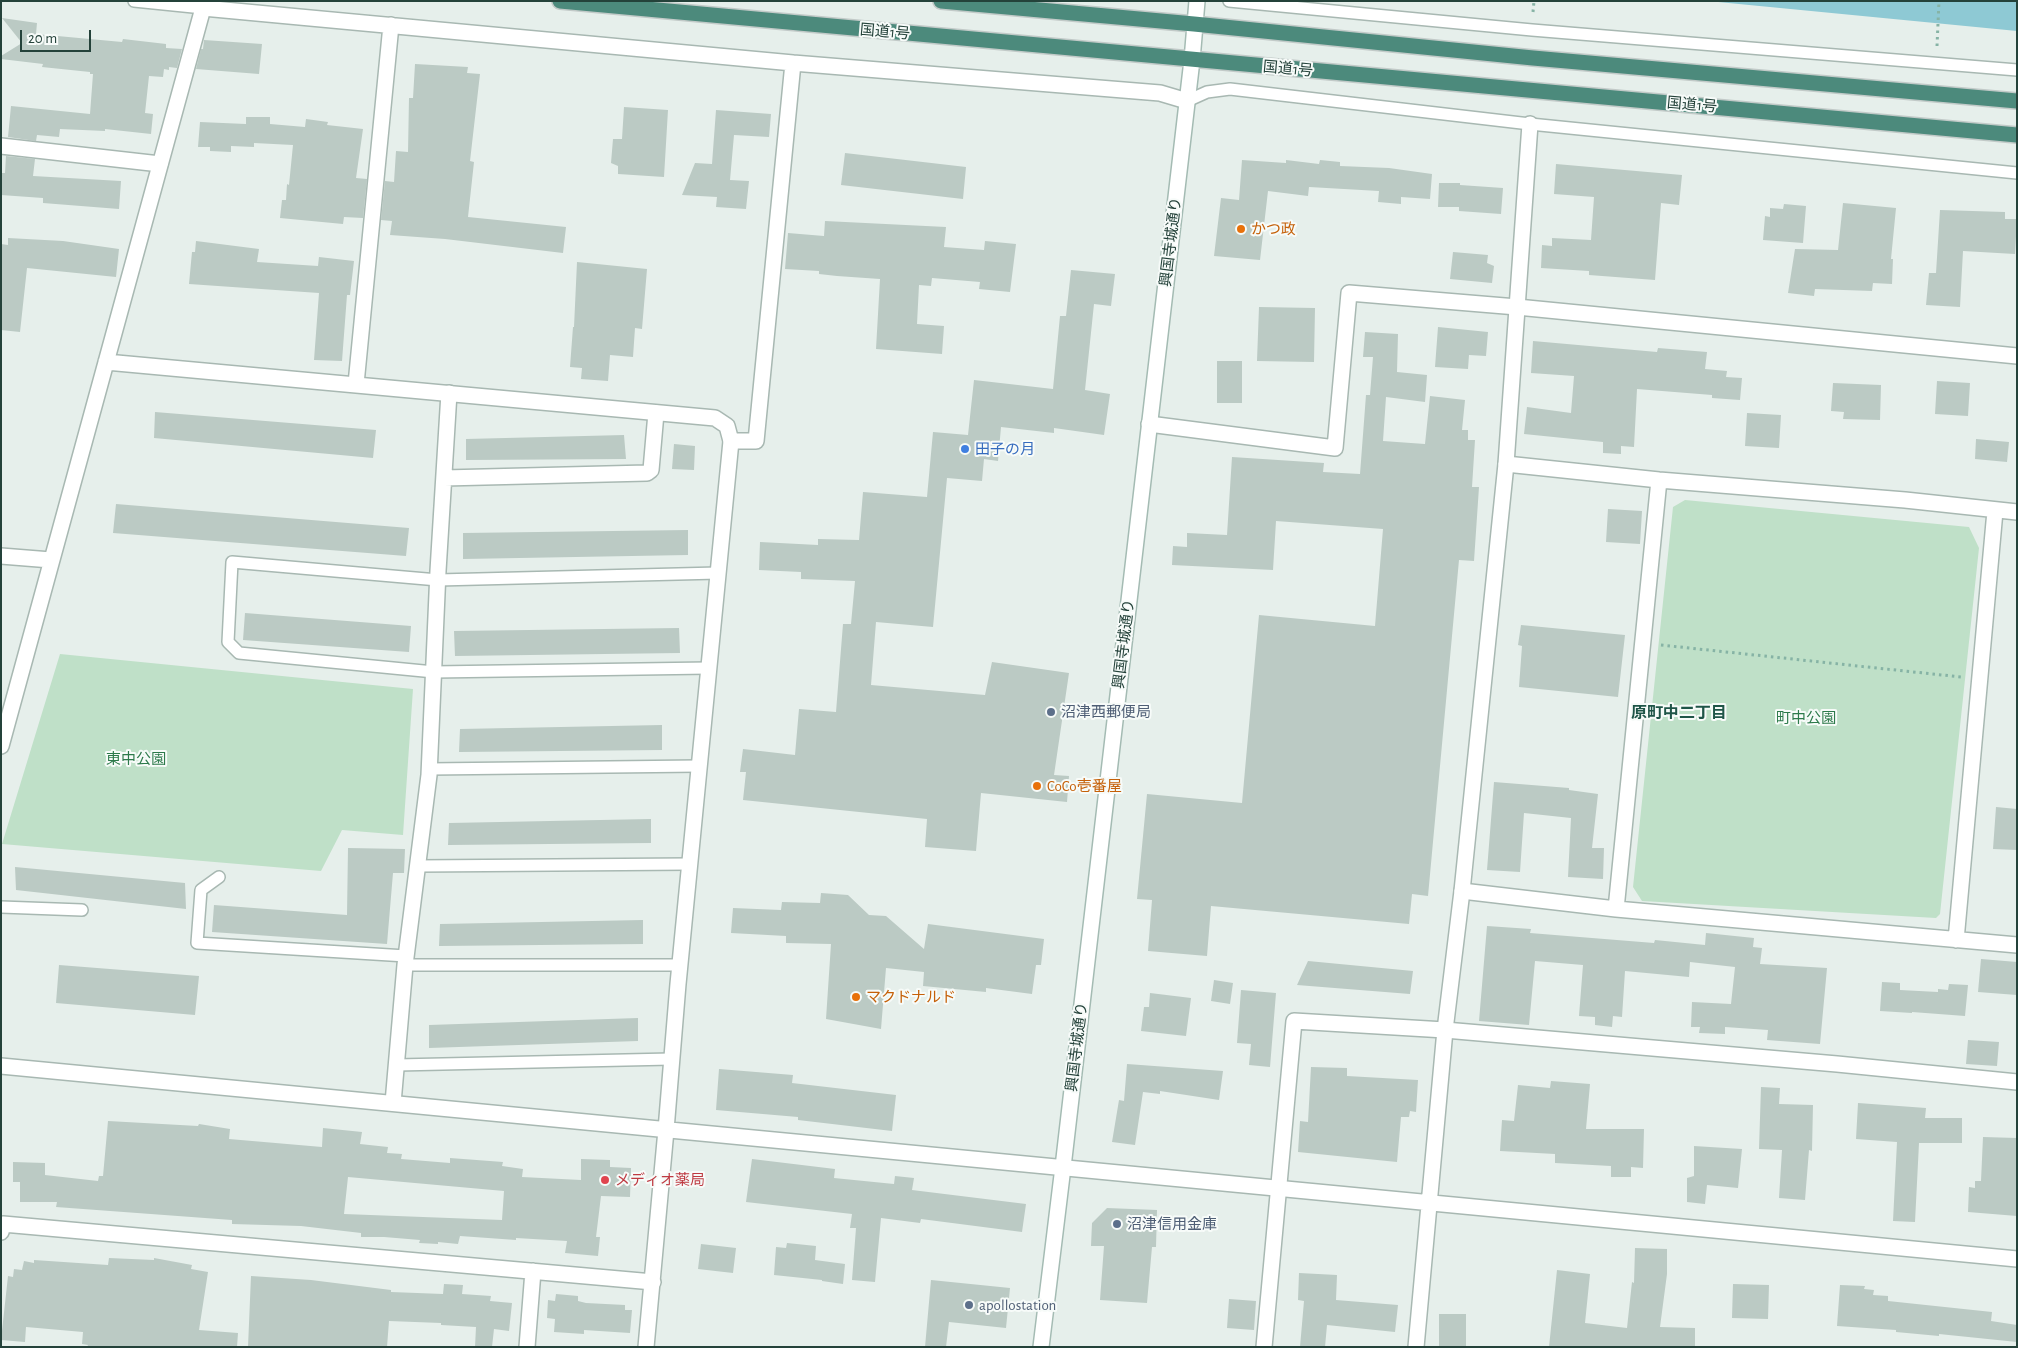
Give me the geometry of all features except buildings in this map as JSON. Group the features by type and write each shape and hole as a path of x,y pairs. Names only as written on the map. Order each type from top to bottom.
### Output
{"highway":[{"name":"国道1号","path":"560,1 2017,135"},
{"path":"941,1 1533,58 2017,101"}],"street":[{"name":"興国寺城通り","path":"1041,1347 1150,424 1192,60 1197,1"},
{"path":"1,746 203,8 792,63 1160,93 1187,101"},
{"path":"356,384 391,25"},
{"path":"732,441 756,441 792,63"},
{"path":"1416,1347 1445,1030 1462,891 1506,464 1530,124"},
{"path":"1,146 160,164"},
{"path":"1150,424 1335,448 1349,293 1517,307 2017,356"},
{"path":"106,362 715,418 727,426 732,441 680,965 646,1347"},
{"path":"392,1103 406,961 429,769 449,393"},
{"path":"444,478 647,473 652,470 656,413"},
{"path":"1506,464 1659,480 1905,500 2017,512"},
{"path":"1616,909 1659,480"},
{"path":"1956,940 1996,511"},
{"path":"1,556 52,560"},
{"path":"1462,891 1616,909 2017,945"},
{"path":"1264,1347 1294,1021 1445,1030 1837,1064 2017,1082"},
{"path":"1,1066 1063,1167 1277,1190 2017,1259"},
{"path":"2,1227 653,1282"},
{"path":"527,1347 533,1271"}],"lane":[{"path":"134,1 203,8"},
{"path":"1229,1 1532,30 2017,70"},
{"path":"1187,101 1207,92 1230,89 1530,124 2017,174"},
{"path":"709,668 434,672 239,653 228,642 232,562 438,580 718,573"},
{"path":"429,769 699,766"},
{"path":"418,866 690,864"},
{"path":"218,877 201,890 197,943 406,961 680,965"},
{"path":"1,907 82,910"},
{"path":"397,1065 672,1059"}],"path":[{"path":"1936,63 1939,1"},
{"path":"1643,644 1979,679"}],"green space":[{"name":"町中公園","path":"1685,500 1969,527 1979,548 1940,914 1936,918 1642,901 1633,887 1673,507"},
{"name":"東中公園","path":"60,654 413,689 403,835 342,830 321,871 2,844"}],"water":[{"path":"1708,1 2017,1 2017,31"}],"place":[{"name":"かつ政","path":"1241,229"},
{"name":"田子の月","path":"965,449"},
{"name":"沼津西郵便局","path":"1051,712"},
{"name":"CoCo壱番屋","path":"1037,786"},
{"name":"マクドナルド","path":"856,997"},
{"name":"メディオ薬局","path":"605,1180"},
{"name":"沼津信用金庫","path":"1117,1224"},
{"name":"apollostation","path":"969,1305"}],"district":[{"name":"原町中二丁目","path":"1679,713"}]}
